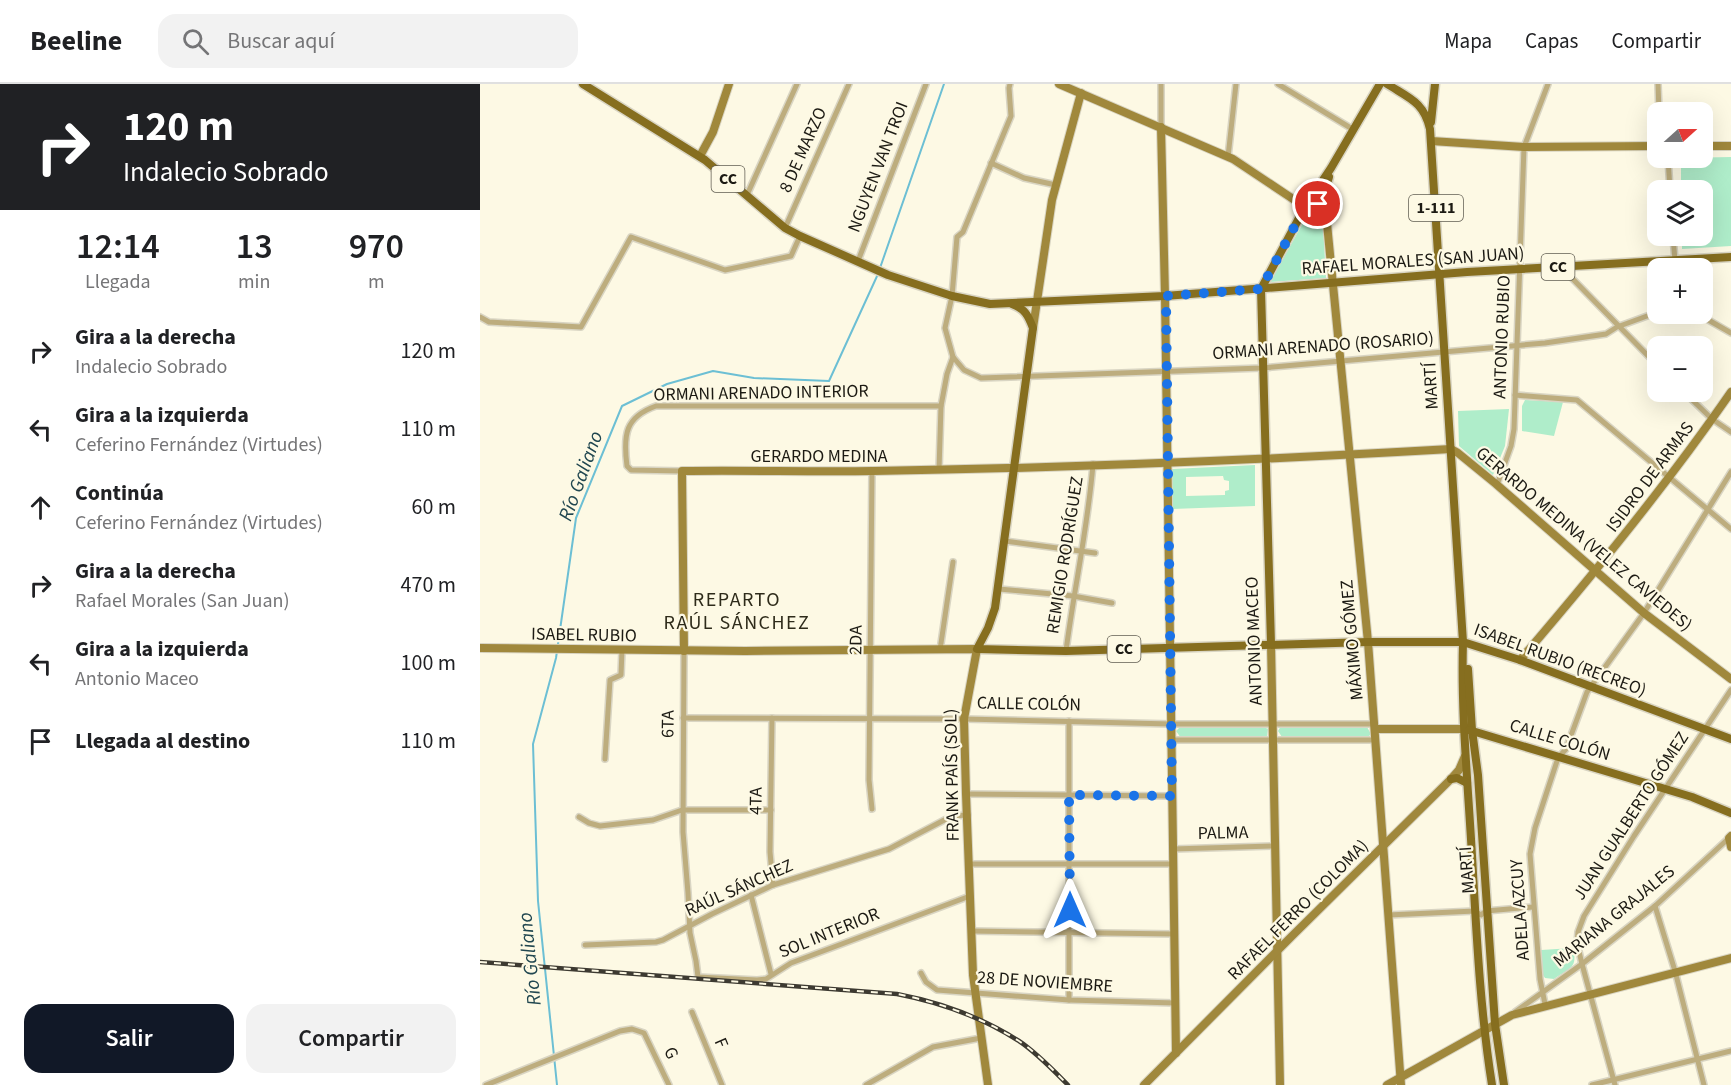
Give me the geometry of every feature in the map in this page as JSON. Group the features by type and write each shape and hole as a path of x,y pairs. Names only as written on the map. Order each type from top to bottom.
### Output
{"main road":[{"name":"RAFAEL MORALES (SAN JUAN)","path":"583,84 700,156 785,228 888,274 952,296 990,304 1166,296 1519,269 1647,262"},
{"name":"ANTONIO MACEO","path":"1271,644 1261,289 1305,207 1331,168 1380,84"},
{"path":"1387,84 1419,104 1434,96"},
{"name":"1-111","path":"1430,129 1435,84"},
{"name":"1-111","path":"1419,104 1427,115 1430,129"},
{"name":"MARTÍ","path":"1430,129 1469,730 1463,769 1467,783 1483,1026 1492,1085"},
{"name":"ANTONIO MACEO","path":"1305,207 1318,204 1324,193 1331,168"},
{"name":"RAFAEL MORALES (SAN JUAN)","path":"1713,259 1731,258"},
{"path":"1009,303 1022,308 1028,314 1033,328"},
{"name":"FRANK PAÍS (SOL)","path":"976,649 992,620 999,589 1013,467 1033,328"},
{"name":"ISABEL RUBIO (RECREO)","path":"976,649 1066,651 1271,644 1463,642 1520,660 1731,739"},
{"name":"MARTÍ","path":"1469,730 1473,741 1478,776 1495,1024 1504,1085"},
{"name":"CALLE COLÓN","path":"1469,730 1692,797 1731,813"},
{"path":"1467,752 1473,741 1484,734"},
{"path":"1463,769 1478,776"},
{"path":"1451,779 1457,778 1467,783"}],"street":[{"path":"700,156 713,132 729,84"},
{"path":"747,195 797,84"},
{"name":"8 DE MARZO","path":"785,228 849,84"},
{"name":"NGUYEN VAN TROI","path":"858,261 926,84"},
{"path":"1010,84 1011,117 963,231 957,237 952,296 945,328 953,357 964,370 981,378 1027,377"},
{"path":"1059,84 1228,157 1305,207"},
{"path":"1033,328 1052,200 1084,84"},
{"path":"1161,84 1176,1053"},
{"path":"1228,157 1236,84"},
{"path":"1278,84 1354,130"},
{"name":"ANTONIO RUBIO","path":"1497,484 1511,446 1524,147 1548,84"},
{"path":"1658,84 1659,102"},
{"path":"1431,141 1524,147 1647,146"},
{"path":"1713,146 1731,146"},
{"path":"992,163 1024,178 1056,185"},
{"name":"MÁXIMO GÓMEZ","path":"1324,193 1368,642 1401,1081"},
{"path":"480,317 489,322 581,327 631,237 725,270 791,256 800,236"},
{"path":"1561,267 1647,356"},
{"name":"ORMANI ARENADO (ROSARIO)","path":"1027,377 1262,368 1517,345 1606,334 1617,327 1647,316"},
{"path":"1713,323 1731,333"},
{"path":"939,470 941,406 953,357"},
{"name":"ISIDRO DE ARMAS","path":"1520,660 1596,572 1669,478 1731,392"},
{"path":"1515,394 1577,400 1731,529"},
{"path":"1694,402 1712,419 1731,432"},
{"name":"ORMANI ARENADO INTERIOR","path":"627,466 625,452 629,424 641,411 656,406 941,406"},
{"name":"GERARDO MEDINA (VELEZ CAVIEDES)","path":"1013,467 1351,455 1451,449 1497,484 1644,613 1731,679"},
{"name":"REMIGIO RODRÍGUEZ","path":"1066,651 1073,596 1090,502 1093,464"},
{"name":"GERARDO MEDINA","path":"627,466 631,470 682,471 872,471 1013,467"},
{"name":"6TA","path":"682,471 684,651 682,810 690,925 698,977"},
{"name":"2DA","path":"872,471 870,650 872,809"},
{"name":"ADELA AZCUY","path":"1545,1004 1540,979 1530,854 1535,828 1558,758 1566,749 1587,692 1644,613 1731,472"},
{"path":"1005,541 1095,553"},
{"path":"940,650 953,562"},
{"path":"999,589 1073,596 1112,603"},
{"name":"ANTONIO MACEO","path":"1271,644 1280,1085"},
{"name":"ISABEL RUBIO","path":"480,648 684,651 976,649"},
{"name":"FRANK PAÍS (SOL)","path":"976,649 964,719 966,794 975,992 988,1085"},
{"path":"605,759 610,681 621,675 622,650"},
{"name":"JUAN GUALBERTO GÓMEZ","path":"1614,1082 1582,964 1577,943 1578,932 1581,922 1731,690"},
{"name":"CALLE COLÓN","path":"683,718 964,719 1171,724 1273,722 1469,730"},
{"name":"4TA","path":"772,718 770,852 774,885"},
{"path":"1069,721 1070,1000"},
{"path":"1172,740 1376,740"},
{"name":"RAFAEL FERRO (COLOMA)","path":"1144,1085 1384,844 1463,769"},
{"path":"966,794 1172,796"},
{"path":"579,817 600,826 653,820 682,810 771,810"},
{"name":"RAÚL SÁNCHEZ","path":"585,945 656,942 774,885 889,849 952,816 968,814"},
{"path":"1730,837 1731,847"},
{"name":"MARIANA GRAJALES","path":"1512,1015 1582,964 1654,906 1730,837"},
{"name":"PALMA","path":"1173,849 1274,846"},
{"path":"969,864 1173,864"},
{"path":"751,895 771,974"},
{"name":"SOL INTERIOR","path":"698,977 766,979 792,963 970,896"},
{"path":"1654,906 1675,971 1704,1085"},
{"path":"1388,915 1475,911 1481,915 1486,911 1533,907"},
{"path":"1277,928 1282,935 1292,936"},
{"path":"971,931 1174,934"},
{"path":"1387,1085 1401,1081 1483,1026 1495,1024 1512,1015 1545,1004 1731,958"},
{"path":"1259,969 1269,969 1278,974"},
{"name":"28 DE NOVIEMBRE","path":"921,973 926,982 937,990 1070,1000 1175,1004"},
{"path":"1540,979 1552,985"},
{"name":"F","path":"692,1012 722,1085"},
{"path":"1175,1025 1180,1032 1193,1036"},
{"name":"G","path":"486,1085 620,1031 632,1029 644,1033 669,1085"},
{"path":"866,1085 933,1047 981,1038"},
{"path":"1592,1085 1614,1082 1731,1051"}],"green space":[{"path":"1713,157 1731,157 1731,246 1682,249 1682,246 1713,246 1713,180 1681,180 1681,168 1713,168"},
{"path":"1310,217 1317,218 1323,224 1326,278 1270,282 1303,223"},
{"path":"1525,400 1563,402 1554,436 1522,431 1522,406"},
{"path":"1509,409 1505,446 1493,475 1459,446 1458,411"},
{"path":"1255,465 1255,506 1172,509 1172,469","holes":["1223,476 1224,480 1229,481 1229,490 1225,491 1225,495 1186,496 1186,477"]},
{"path":"1181,726 1264,727 1268,729 1267,737 1181,738 1176,731"},
{"path":"1281,726 1367,727 1371,734 1367,738 1282,737 1278,731"},
{"path":"1573,948 1574,960 1571,967 1554,979 1545,978 1541,972 1541,950"}],"waterway":[{"name":"Río Galiano","path":"880,268 944,84"},
{"name":"Río Galiano","path":"557,1085 538,901 533,744 556,658 576,518 622,406 667,384 713,371 754,378 829,381 878,274"}],"railway":[{"path":"480,962 897,994 929,1001 991,1025 1032,1051 1068,1085"}],"district":[{"name":"REPARTO RAÚL SÁNCHEZ","path":"737,612"}],"route":[{"path":"1070,910 1069,795 1172,796 1166,296 1261,289 1305,207 1318,204"}]}
